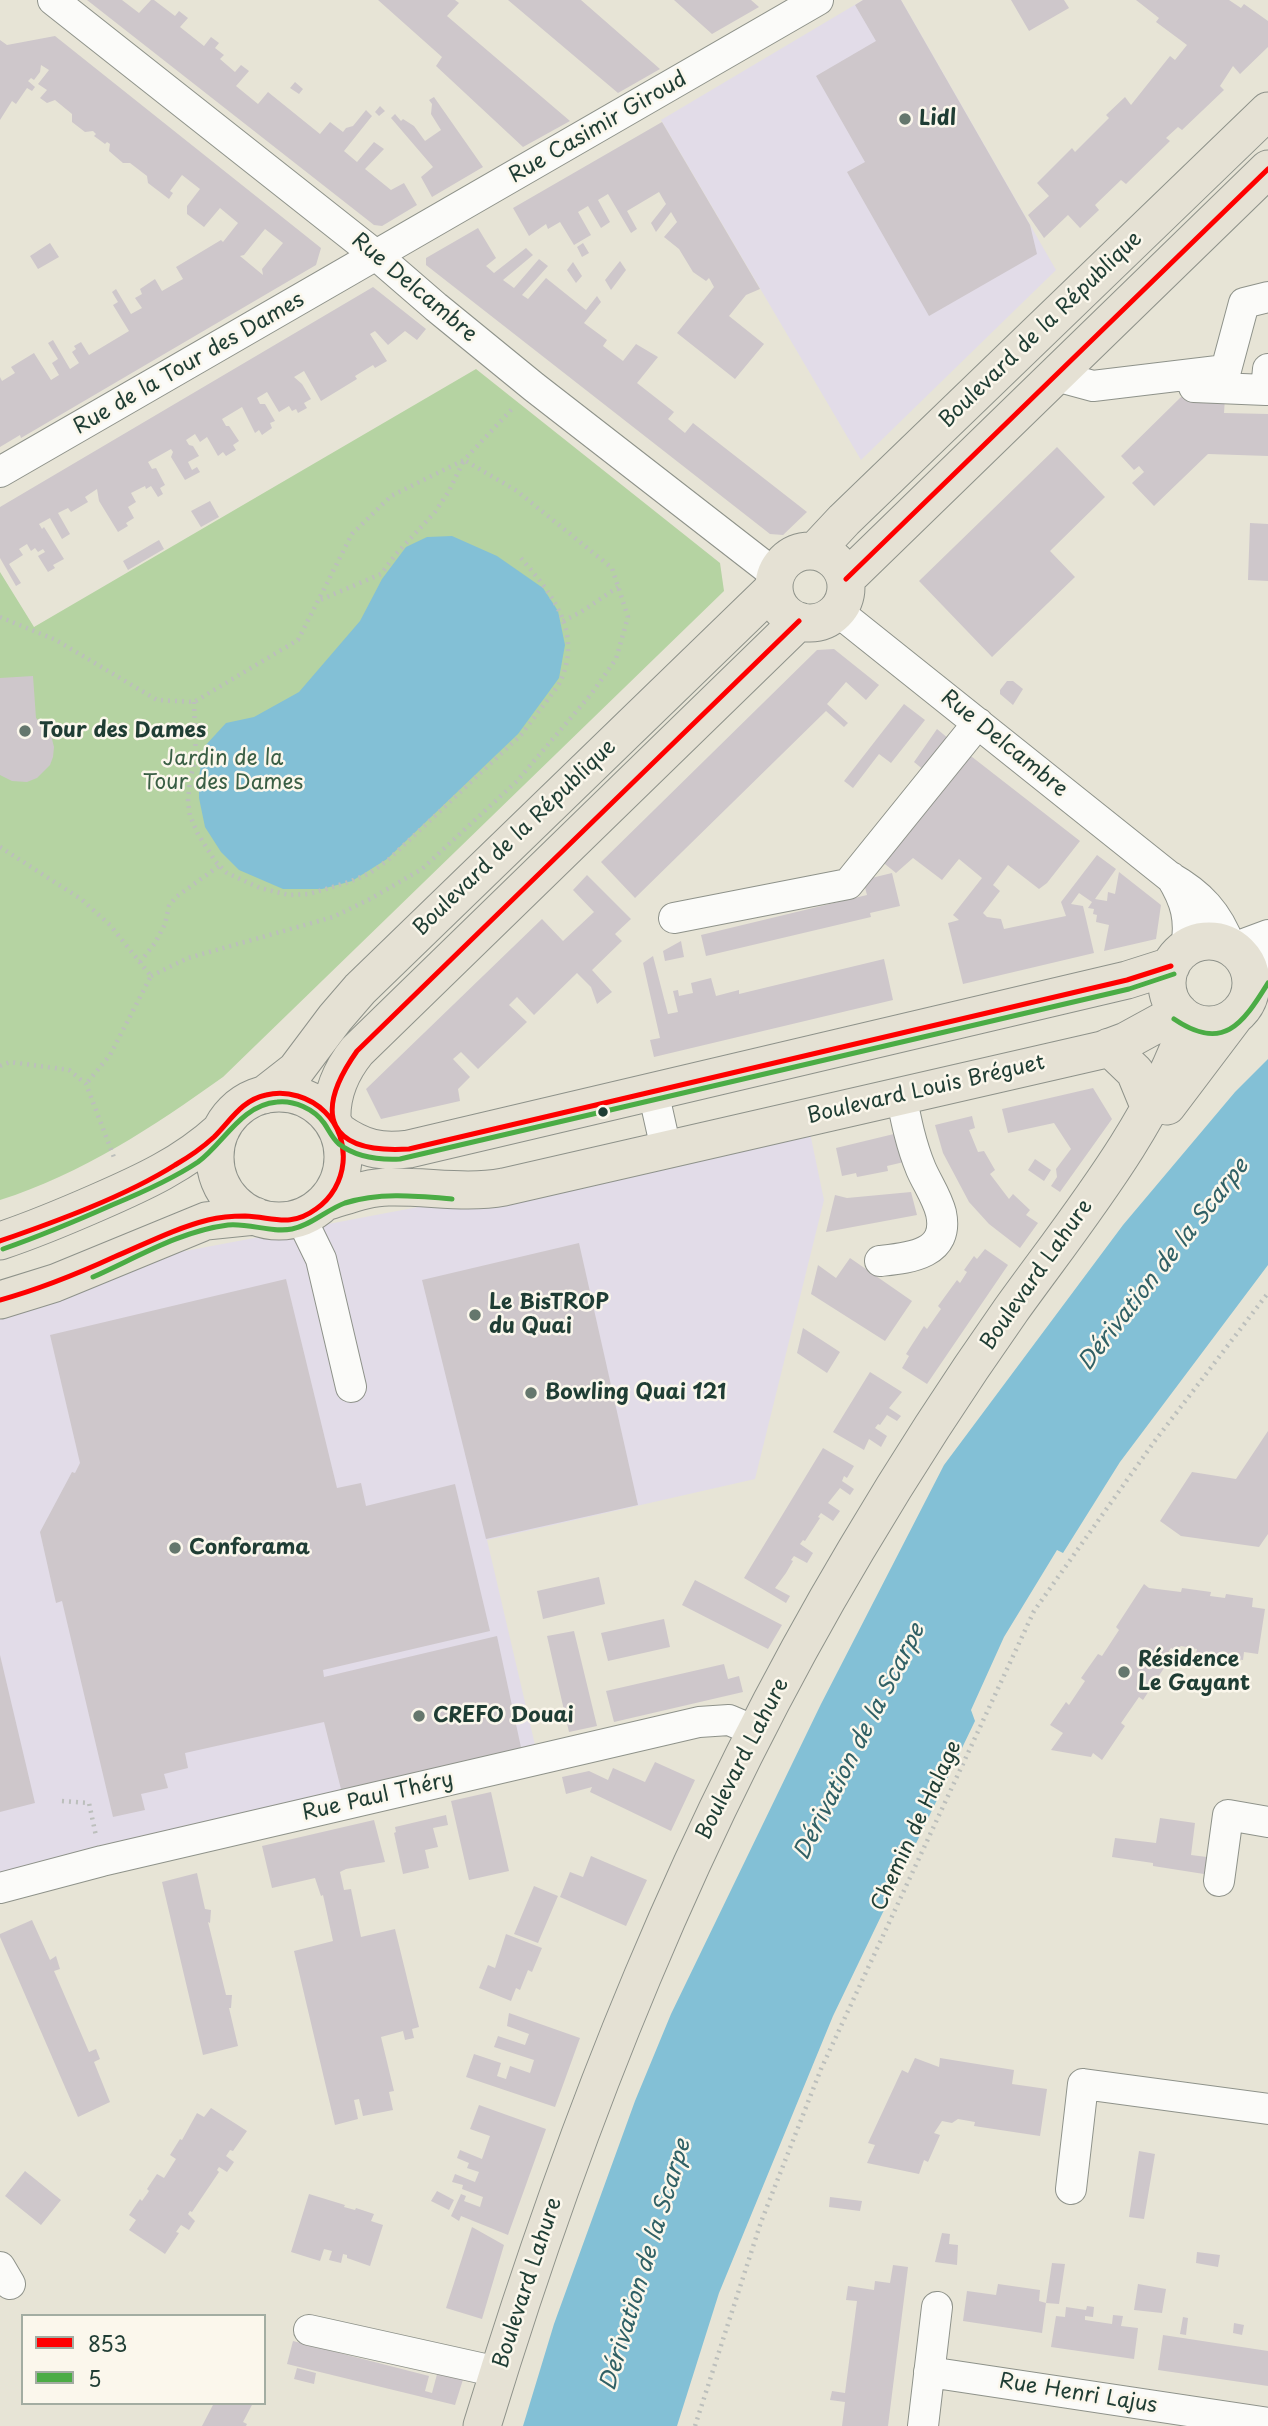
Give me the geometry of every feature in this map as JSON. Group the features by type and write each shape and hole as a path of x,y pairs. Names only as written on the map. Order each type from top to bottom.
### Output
{"main road":[{"name":"Boulevard de la République","path":"815,551 1268,111"},
{"name":"Boulevard de la République","path":"841,595 1056,376 1268,169"},
{"path":"815,551 835,561 841,595 823,621 811,623 799,621 784,611 777,601 775,582 788,558 801,552 815,551"},
{"name":"Boulevard de la République","path":"264,1095 296,1070 360,989 775,582"},
{"name":"Boulevard de la République","path":"335,1126 333,1099 337,1085 342,1072 357,1051 799,621"},
{"path":"0,1241 124,1191 183,1161 221,1130 239,1107 264,1095 283,1093 302,1097 319,1107 335,1126 369,1149 383,1152 1127,980 1178,957 1198,942 1211,940 1232,947 1243,957 1249,969 1251,992 1225,1022 1200,1024 1184,1016 1172,1002 1168,990 1167,978 1178,957"},
{"name":"Boulevard Lahure","path":"1124,1153 1166,1108 1251,992"},
{"name":"Boulevard Lahure","path":"482,2426 559,2188 631,2001 680,1886 755,1731 832,1591 896,1484 982,1352 1124,1153 1181,1045 1184,1016"},
{"name":"Boulevard Louis Bréguet","path":"313,1210 362,1191 387,1186 489,1190 1109,1047 1184,1016"},
{"path":"1109,1047 1135,1072 1149,1107"},
{"path":"221,1130 215,1150 219,1180 237,1205 255,1216 273,1221 292,1221 313,1210 336,1187 343,1169 343,1150 335,1126"},
{"path":"0,1300 80,1273 198,1223 226,1217 255,1216"}],"street":[{"name":"Rue Delcambre","path":"53,0 377,256 775,582"},
{"name":"Rue Casimir Giroud","path":"377,256 818,0"},
{"name":"Rue de la Tour des Dames","path":"0,472 377,256"},
{"path":"1056,376 1093,386 1226,370 1244,303 1268,297"},
{"path":"1117,384 1266,390 1268,369"},
{"name":"Rue Delcambre","path":"841,595 978,723 1170,877 1197,894 1212,910 1232,947"},
{"path":"674,918 848,884 978,723"},
{"name":"Rue Delcambre","path":"1170,877 1187,908 1189,923 1178,957"},
{"path":"1232,947 1268,935"},
{"path":"653,1091 666,1149"},
{"path":"880,1261 911,1258 927,1251 933,1246 941,1228 941,1212 916,1157 901,1095"},
{"path":"313,1210 321,1259 351,1387"},
{"name":"Rue Paul Théry","path":"0,1888 102,1861 699,1722 729,1720 755,1731"},
{"path":"1219,1881 1228,1815 1268,1822"},
{"path":"1071,2189 1083,2084 1268,2109"},
{"path":"923,2426 937,2307"},
{"path":"309,2329 498,2372"},
{"name":"Rue Henri Lajus","path":"929,2372 1268,2423"}],"path":[{"path":"320,600 380,574 435,512 464,460 534,387"},
{"path":"86,1084 110,1055 151,976 188,958 333,917 370,900 422,869 517,782 592,693 616,659 628,617 612,568 517,491 464,460"},
{"path":"0,617 56,640 157,701 194,702 298,640 352,534 391,496 464,460"},
{"path":"194,702 196,758 190,779 190,816 198,834 219,866 243,881 289,895 309,894 370,873 388,860 521,735 562,678 568,649 558,605 520,557"},
{"path":"563,621 618,587"},
{"path":"0,847 81,899 110,925 151,976"},
{"path":"140,962 155,943 165,924 169,906 176,897 219,866"},
{"path":"0,1066 10,1062 69,1070 86,1084 113,1151 124,1191"},
{"name":"Chemin de Halage","path":"695,2426 761,2222 821,2069 1034,1611 1154,1442 1268,1293"},
{"path":"62,1801 89,1803 102,1861"}],"shaded area":[{"path":"863,0 901,0 1056,270 861,460 661,120"},
{"path":"810,1133 824,1200 755,1479 487,1540 539,1762 0,1893 0,1286"}],"green space":[{"name":"Jardin de la Tour des Dames","path":"476,369 720,563 724,591 223,1077 116,1148 60,1177 0,1200 0,572 34,627"}],"water":[{"name":"Tour des Dames","path":"452,536 497,556 543,588 558,611 565,645 559,678 518,734 387,859 352,881 322,889 283,889 239,870 221,852 205,827 199,798 204,747 226,723 254,717 299,692 360,621 382,579 406,547 427,537"},
{"name":"Dérivation de la Scarpe","path":"1268,1059 1268,1265 1120,1462 1063,1553 1057,1550 1004,1637 971,1710 975,1721 833,2016 719,2293 677,2426 523,2426 554,2324 635,2101 671,2014 821,1704 944,1465 1123,1225 1235,1092"}],"building":[{"path":"87,0 122,0 139,13 154,0 175,16 179,11 188,18 180,27 204,46 211,37 219,43 215,48 224,55 220,59 235,72 241,65 249,71 236,86 258,104 268,92 320,134 330,122 343,132 353,126 366,110 372,116 344,151 357,162 374,142 384,149 365,169 391,190 404,183 417,205 382,226 374,225"},
{"path":"378,0 455,0 459,3 447,16 570,121 523,147 436,66 442,57"},
{"path":"508,0 581,0 660,69 618,93"},
{"path":"674,0 751,0 759,7 712,34"},
{"name":"Lidl","path":"863,0 901,0 1030,225 1037,254 929,316 847,172 865,162 816,76 876,41 855,5"},
{"path":"1011,0 1064,0 1069,8 1029,31"},
{"path":"1136,0 1229,0 1241,8 1244,4 1268,21 1268,47 1240,74 1233,66 1220,86 1224,90 1182,130 1178,127 1166,138 1170,141 1126,184 1121,180 1095,205 1099,210 1080,228 1068,215 1044,238 1028,215 1049,196 1037,183 1072,148 1075,152 1109,118 1106,115 1125,97 1131,105 1170,56 1175,60 1187,45 1156,22 1159,18"},
{"path":"55,36 321,248 316,265 21,438 20,435 0,447 0,377 2,381 15,373 11,367 34,353 51,380 59,375 52,363 58,359 48,343 53,340 70,369 79,363 72,352 76,349 74,346 81,342 89,355 129,331 113,305 118,302 112,292 116,289 131,314 142,308 135,298 142,294 140,289 155,279 162,291 183,279 176,267 221,240 223,242 238,223 220,208 204,227 187,214 187,206 200,189 182,175 170,191 173,193 169,199 148,183 147,176 130,163 123,163 109,151 110,144 105,144 94,136 96,134 93,131 85,132 72,122 72,114 55,100 47,103 40,98 47,90 38,84 49,70 41,65 34,80 31,78 28,81 35,87 32,91 27,88 16,104 12,101 0,120 0,40 7,45","holes":["265,229 283,243 262,269 263,275 240,256 244,255"]},
{"path":"295,82 303,89 299,94 290,88"},
{"path":"434,97 483,167 432,197 421,177 433,167 391,118 395,114 401,121 403,119 414,126 425,141 441,130 431,114 432,104 429,100"},
{"path":"380,106 385,111 379,116 375,112"},
{"path":"662,122 760,289 746,295 729,316 764,344 735,379 677,333 714,287 709,278 706,281 693,272 679,249 664,237 677,222 671,212 656,232 651,223 666,204 659,192 627,211 637,229 631,233 608,194 598,200 610,222 601,228 588,206 578,212 591,235 574,245 560,222 548,229 546,224 529,236 513,208"},
{"path":"478,228 496,258 486,266 494,273 526,248 533,255 503,280 514,288 539,259 548,266 522,295 528,299 546,278 586,310 597,296 601,302 584,323 607,340 603,346 623,361 636,344 658,357 637,383 674,412 668,419 685,433 693,423 807,512 783,535 770,534 426,265 426,258"},
{"path":"50,243 59,257 38,269 30,256"},
{"path":"583,243 589,253 582,257 577,247"},
{"path":"620,261 626,270 611,290 605,280"},
{"path":"573,262 582,276 576,283 567,270"},
{"path":"373,287 426,329 417,340 405,331 388,345 375,331 370,334 387,361 375,368 373,365 355,376 357,379 321,401 304,371 294,377 311,399 304,403 307,408 298,413 296,409 292,411 289,406 279,412 267,392 257,398 260,404 265,404 275,421 270,423 272,428 262,435 259,430 255,433 242,407 222,419 239,441 233,445 236,450 226,456 223,452 218,456 207,437 200,442 195,434 186,440 199,456 188,462 192,470 197,467 200,472 185,480 171,457 171,449 148,462 152,469 156,468 165,485 160,488 163,494 158,497 151,486 131,493 136,502 128,507 134,518 118,532 99,501 97,489 85,497 88,502 71,512 68,508 58,513 70,534 62,539 50,518 39,524 42,529 44,527 64,559 53,565 55,568 48,572 38,556 45,552 43,549 38,552 35,548 31,551 27,544 19,549 23,555 9,564 21,583 16,586 0,558 0,507"},
{"path":"1181,397 1225,398 1224,413 1268,414 1268,456 1208,454 1154,506 1132,483 1144,472 1139,466 1134,470 1121,456"},
{"path":"1057,447 1105,497 1050,551 1075,577 992,657 919,581"},
{"path":"210,501 219,517 201,527 191,511"},
{"path":"1250,523 1268,524 1268,581 1248,580"},
{"path":"159,540 164,549 128,570 123,561"},
{"path":"834,649 879,685 866,700 846,682 827,704 848,723 844,727 826,711 635,898 601,862 817,650"},
{"name":"Tour des Dames","path":"33,676 36,718 51,735 53,757 50,765 37,778 27,782 12,781 0,775 0,678"},
{"path":"1007,681 1013,681 1023,689 1013,705 1000,694"},
{"path":"904,704 925,720 891,763 879,754 853,788 844,781"},
{"path":"937,729 949,739 925,771 914,762"},
{"path":"967,753 1080,841 1047,883 1039,889 1008,865 993,885 1000,891 983,913 987,917 1001,919 1004,929 1066,916 1061,902 1097,855 1116,869 1095,899 1107,901 1108,892 1115,894 1119,872 1161,905 1156,939 1104,951 1109,925 1096,922 1094,909 1088,908 1092,902 1079,893 1071,904 1083,906 1094,953 963,984 948,923 959,920 953,915 982,878 959,859 942,880 913,858 896,873 880,860"},
{"path":"892,873 900,906 870,913 871,917 706,956 701,935 867,895 863,880"},
{"path":"587,875 631,919 615,934 622,941 592,970 612,992 597,1004 591,987 577,973 534,1015 517,997 509,1005 527,1022 478,1069 461,1052 453,1059 470,1077 458,1089 460,1101 381,1119 366,1089 542,919 563,941 594,912 573,890"},
{"path":"681,941 684,957 665,961 663,951"},
{"path":"653,956 668,1014 678,1012 673,991 678,990 679,996 693,993 691,983 711,978 716,996 739,990 739,994 884,959 893,1000 654,1057 650,1040 660,1038 643,963"},
{"path":"1093,1088 1112,1119 1060,1192 1051,1186 1057,1177 1056,1169 1071,1149 1054,1123 1008,1133 1002,1109"},
{"path":"972,1116 975,1128 969,1130 978,1152 984,1151 995,1170 990,1174 1009,1199 1013,1194 1030,1210 1026,1215 1038,1223 1020,1248 989,1224 969,1202 943,1153 935,1125"},
{"path":"898,1133 904,1162 887,1166 888,1171 857,1177 856,1173 842,1176 836,1148"},
{"path":"1035,1159 1051,1170 1044,1181 1028,1170"},
{"path":"911,1192 917,1215 826,1232 835,1195 847,1198"},
{"name":"Bowling Quai 121","path":"579,1243 638,1505 486,1539 422,1280"},
{"path":"985,1249 1008,1265 927,1384 902,1368 909,1356 906,1354 924,1326 927,1329 941,1309 938,1306 957,1280 960,1283 967,1272 964,1270 974,1256 977,1259"},
{"path":"850,1258 912,1301 885,1341 811,1294 818,1265 836,1278"},
{"name":"Conforama","path":"286,1279 337,1488 361,1483 366,1506 455,1484 490,1631 323,1670 324,1677 497,1636 522,1752 342,1793 324,1722 185,1753 188,1768 164,1774 168,1788 141,1794 145,1810 113,1817 62,1601 56,1603 40,1532 72,1472 75,1473 80,1463 50,1335"},
{"path":"803,1328 840,1352 827,1373 797,1353"},
{"path":"870,1372 902,1392 889,1408 901,1416 897,1421 887,1415 875,1428 887,1436 881,1447 869,1439 864,1450 833,1432"},
{"path":"1268,1431 1268,1534 1259,1547 1181,1536 1160,1521 1192,1472 1236,1479"},
{"path":"823,1448 854,1466 842,1481 854,1489 850,1495 840,1488 828,1503 840,1511 833,1521 821,1513 805,1541 800,1544 813,1553 807,1563 794,1556 775,1588 790,1596 786,1603 744,1578"},
{"path":"599,1577 605,1604 543,1619 537,1591"},
{"path":"695,1580 782,1625 768,1649 682,1605"},
{"name":"Résidence Le Gayant","path":"1144,1584 1149,1588 1181,1592 1182,1588 1211,1592 1210,1596 1225,1598 1226,1594 1253,1598 1252,1607 1265,1609 1258,1654 1244,1652 1243,1660 1196,1653 1197,1649 1181,1646 1175,1650 1171,1648 1162,1663 1166,1665 1143,1700 1139,1697 1121,1723 1125,1726 1102,1760 1093,1753 1091,1757 1051,1750 1063,1733 1050,1725 1066,1702 1069,1705 1085,1681 1081,1678 1098,1654 1102,1656 1119,1630 1116,1627"},
{"path":"664,1619 670,1647 608,1661 601,1633"},
{"path":"574,1631 597,1726 569,1732 547,1636"},
{"path":"0,1655 35,1803 0,1812"},
{"path":"724,1664 728,1679 739,1676 743,1692 614,1722 606,1691"},
{"path":"655,1762 695,1780 671,1831 590,1792 592,1787 566,1794 562,1777 589,1771 608,1780 613,1768 645,1782"},
{"path":"491,1792 509,1871 469,1880 451,1801"},
{"path":"446,1815 448,1825 433,1828 438,1847 425,1850 429,1868 403,1874 395,1827"},
{"path":"1160,1818 1195,1823 1191,1855 1207,1857 1204,1874 1112,1857 1115,1838 1156,1843"},
{"path":"374,1820 385,1862 340,1872 344,1890 351,1889 361,1937 395,1929 419,2027 412,2029 414,2038 405,2040 403,2031 381,2037 394,2091 389,2092 393,2110 363,2116 359,2099 354,2100 358,2119 335,2125 294,1951 333,1941 323,1895 321,1896 315,1878 272,1888 262,1846"},
{"path":"591,1856 647,1880 626,1926 560,1897 570,1872 583,1877"},
{"path":"197,1873 205,1909 211,1910 210,1923 208,1922 226,1995 232,1995 229,2008 238,2046 203,2055 162,1882"},
{"path":"534,1886 558,1896 538,1943 514,1934"},
{"path":"32,1920 50,1960 56,1956 60,1969 54,1971 89,2052 96,2049 100,2059 94,2062 110,2102 78,2117 0,1937 0,1934"},
{"path":"506,1934 542,1948 532,1972 528,1970 520,1990 516,1988 511,2001 479,1988 488,1965 495,1968"},
{"path":"509,2013 580,2038 555,2107 466,2077 474,2054 501,2063 497,2076 506,2079 510,2066 530,2073 534,2060 494,2047 498,2036 525,2045 529,2034 507,2026"},
{"path":"915,2058 939,2067 940,2058 1014,2070 1012,2084 1047,2089 1040,2136 974,2126 975,2122 958,2119 952,2123 942,2121 934,2133 940,2135 928,2162 924,2160 919,2174 867,2163 875,2145 868,2143 902,2070 908,2073"},
{"path":"479,2105 546,2129 508,2235 461,2216 459,2221 451,2216 461,2194 466,2196 464,2201 480,2207 483,2197 452,2182 455,2174 475,2182 479,2172 467,2168 469,2163 457,2158 460,2150 482,2159 490,2136 470,2129"},
{"path":"211,2108 247,2131 233,2151 230,2150 226,2156 234,2162 227,2172 219,2167 219,2172 188,2214 195,2221 189,2230 181,2225 176,2232 179,2233 165,2254 129,2230 136,2220 129,2215 149,2191 147,2189 157,2174 164,2178 176,2159 170,2155 197,2113 204,2117"},
{"path":"1139,2151 1155,2154 1144,2219 1129,2217"},
{"path":"25,2171 61,2200 41,2225 5,2196"},
{"path":"437,2191 454,2200 449,2210 431,2201"},
{"path":"309,2194 345,2205 344,2207 374,2214 371,2221 383,2225 370,2266 343,2254 341,2263 329,2260 332,2251 324,2249 320,2261 291,2252"},
{"path":"830,2197 862,2201 860,2211 829,2207"},
{"path":"472,2227 504,2245 482,2319 446,2308"},
{"path":"942,2233 950,2234 949,2244 958,2245 957,2265 935,2262"},
{"path":"1197,2252 1220,2255 1218,2267 1196,2263"},
{"path":"1052,2263 1065,2264 1059,2304 1046,2303"},
{"path":"893,2265 908,2267 888,2426 842,2426 845,2402 830,2400 832,2391 845,2393 857,2301 846,2300 848,2286 874,2290 875,2281 890,2283"},
{"path":"998,2284 1040,2290 1039,2301 1046,2303 1042,2333 963,2321 967,2291 996,2295"},
{"path":"1138,2284 1166,2289 1162,2313 1134,2310"},
{"path":"1087,2306 1094,2307 1093,2317 1085,2316 1085,2320 1112,2324 1113,2315 1123,2316 1121,2326 1138,2328 1134,2359 1051,2347 1056,2316 1065,2317 1066,2307 1086,2310"},
{"path":"1183,2317 1188,2318 1186,2335 1180,2334"},
{"path":"1234,2323 1244,2325 1242,2335 1233,2333"},
{"path":"1163,2335 1268,2351 1268,2386 1158,2370"},
{"path":"293,2341 429,2376 425,2391 432,2393 440,2363 466,2370 455,2405 287,2364"},
{"path":"297,2368 316,2373 314,2384 294,2379"},
{"path":"213,2405 252,2405 243,2422 246,2426 202,2426"}],"transit line":[{"name":"853","path":"846,579 1268,169"},
{"name":"853","path":"799,621 357,1051 343,1074 332,1111 336,1126 345,1137 360,1145 382,1149 409,1149 1127,980 1171,966"},
{"name":"5","path":"3,1249 85,1217 177,1175 198,1162 243,1117 264,1105 290,1102 303,1106 320,1118 334,1139 346,1149 368,1157 400,1159 1129,989 1174,974"},
{"name":"5","path":"1174,1019 1191,1029 1206,1033 1230,1029 1240,1022 1268,983"},
{"name":"853","path":"0,1241 90,1207 156,1176 200,1149 243,1106 266,1095 282,1093 305,1099 325,1112 340,1136 343,1163 335,1188 327,1200 307,1215 289,1220 226,1217 196,1223 58,1281 0,1300"},
{"name":"5","path":"93,1277 176,1239 210,1228 236,1225 276,1230 292,1229 345,1203 372,1197 452,1199"}],"place":[{"name":"Lidl","path":"905,119"},
{"name":"Tour des Dames","path":"25,731"},
{"name":"Le BisTROP du Quai","path":"475,1315"},
{"name":"Bowling Quai 121","path":"531,1393"},
{"name":"Conforama","path":"175,1548"},
{"name":"Résidence Le Gayant","path":"1124,1672"},
{"name":"CREFO Douai","path":"419,1716"}]}
